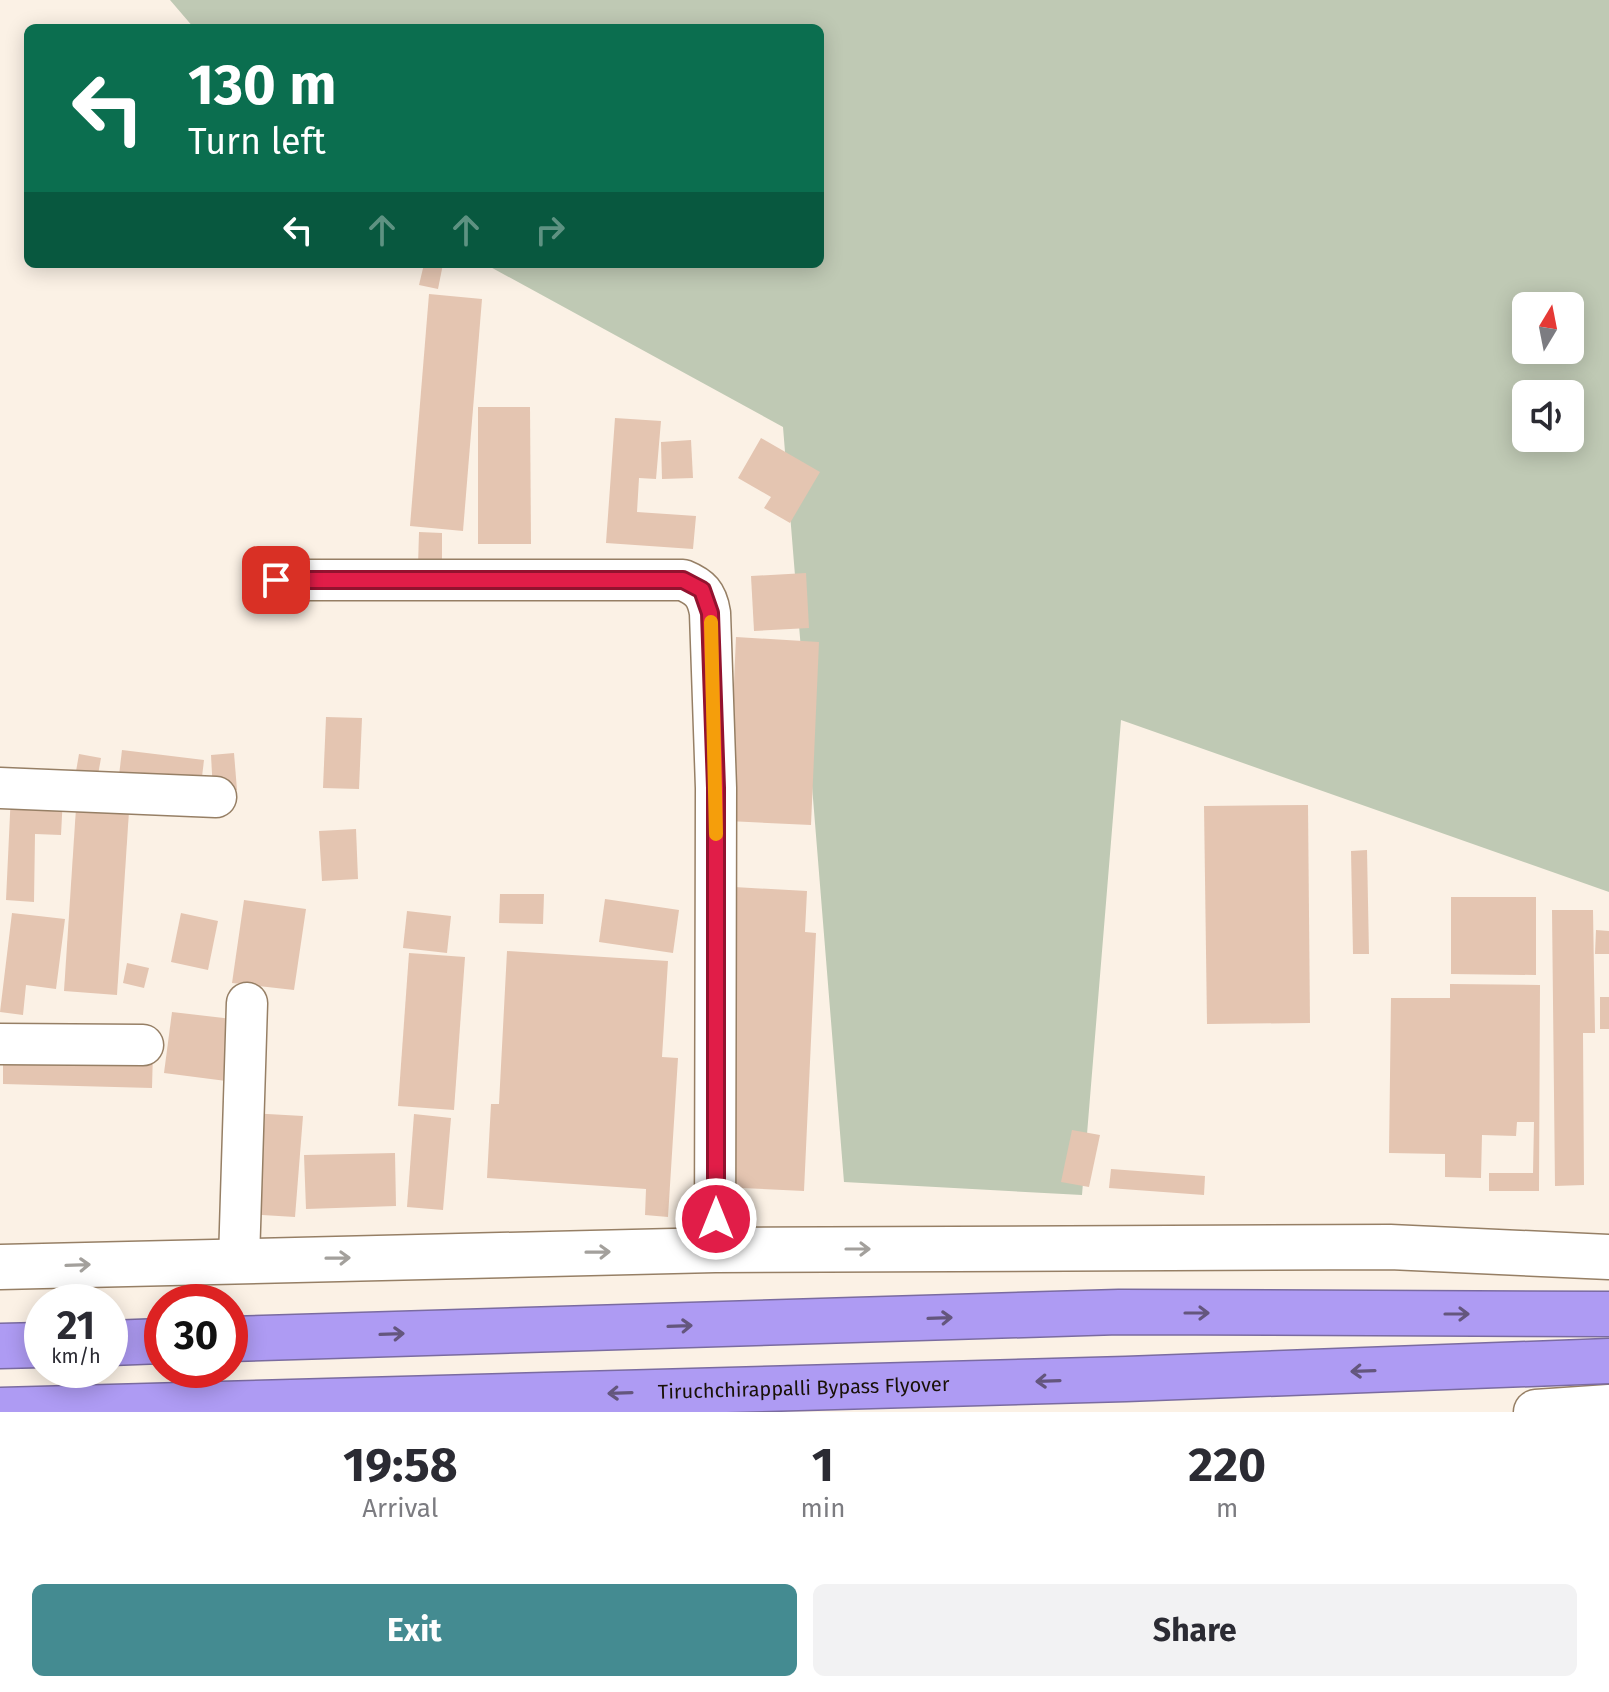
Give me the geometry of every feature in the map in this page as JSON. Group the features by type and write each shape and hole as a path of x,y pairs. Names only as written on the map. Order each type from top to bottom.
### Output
{"highway":[{"path":"248,1338 1119,1312 1609,1314"},
{"path":"0,1346 24,1345"},
{"name":"Tiruchchirappalli Bypass Flyover","path":"0,1410 1126,1379 1609,1361"}],"street":[{"path":"276,580 683,580 702,590 710,613 716,788 715,1250"},
{"path":"0,788 216,797"},
{"path":"239,1260 247,1003"},
{"path":"0,1044 143,1045"},
{"path":"0,1267 715,1250 1390,1247 1609,1257"},
{"path":"1536,1412 1609,1407"}],"green space":[{"path":"170,0 1609,0 1609,892 1121,720 1082,1195 844,1182 783,427 492,268 824,268 824,24 191,24"}],"building":[{"path":"423,268 442,268 438,289 419,285"},
{"path":"429,294 482,299 463,531 410,526"},
{"path":"478,407 530,407 531,544 478,544"},
{"path":"615,418 661,421 656,479 639,478 637,512 696,516 693,549 606,543"},
{"path":"761,438 820,472 790,523 764,508 771,497 738,478"},
{"path":"691,440 693,478 662,479 661,442"},
{"path":"419,532 442,533 442,566 418,566"},
{"path":"806,573 809,628 754,631 751,576"},
{"path":"736,637 819,642 811,825 728,821"},
{"path":"326,717 362,718 359,789 323,788"},
{"path":"122,750 204,760 200,794 118,784"},
{"path":"234,753 237,790 213,792 211,755"},
{"path":"79,754 101,758 96,786 74,783"},
{"path":"11,793 63,796 61,835 35,834 34,902 6,900"},
{"path":"1308,805 1310,1023 1207,1024 1204,806"},
{"path":"76,808 129,811 117,995 64,991"},
{"path":"356,829 358,879 322,881 319,831"},
{"path":"1367,850 1369,954 1353,954 1351,851"},
{"path":"734,887 807,891 805,932 816,933 804,1191 719,1187"},
{"path":"500,894 544,894 543,924 499,923"},
{"path":"1451,897 1536,897 1536,975 1451,974"},
{"path":"605,899 679,910 673,953 599,942"},
{"path":"244,900 306,909 294,990 232,983"},
{"path":"1552,910 1593,910 1595,1033 1583,1033 1584,1185 1555,1186"},
{"path":"407,911 451,916 447,953 403,948"},
{"path":"12,913 65,919 56,989 26,985 23,1015 0,1012"},
{"path":"181,913 218,921 208,970 171,962"},
{"path":"1596,930 1609,931 1609,954 1595,954"},
{"path":"507,951 668,961 662,1057 678,1058 668,1217 645,1215 646,1189 487,1178 491,1104 499,1104"},
{"path":"409,953 465,957 454,1110 398,1106"},
{"path":"127,963 149,968 144,988 123,983"},
{"path":"1450,984 1540,985 1539,1191 1489,1191 1489,1173 1533,1173 1534,1122 1517,1122 1516,1136 1482,1135 1481,1178 1445,1177 1445,1154 1389,1153 1391,998 1450,998"},
{"path":"1600,997 1609,997 1609,1029 1600,1029"},
{"path":"172,1012 241,1020 234,1082 164,1073"},
{"path":"153,1051 152,1088 3,1084 3,1053"},
{"path":"251,1113 303,1116 295,1217 246,1214"},
{"path":"414,1114 451,1118 443,1210 407,1207"},
{"path":"1072,1130 1100,1135 1089,1187 1061,1182"},
{"path":"395,1153 396,1206 306,1209 304,1155"},
{"path":"1111,1169 1205,1176 1204,1195 1109,1188"}],"slow traffic":[{"path":"711,622 716,834"}],"route":[{"path":"276,580 683,580 702,590 710,613 716,788 716,1219"}]}
